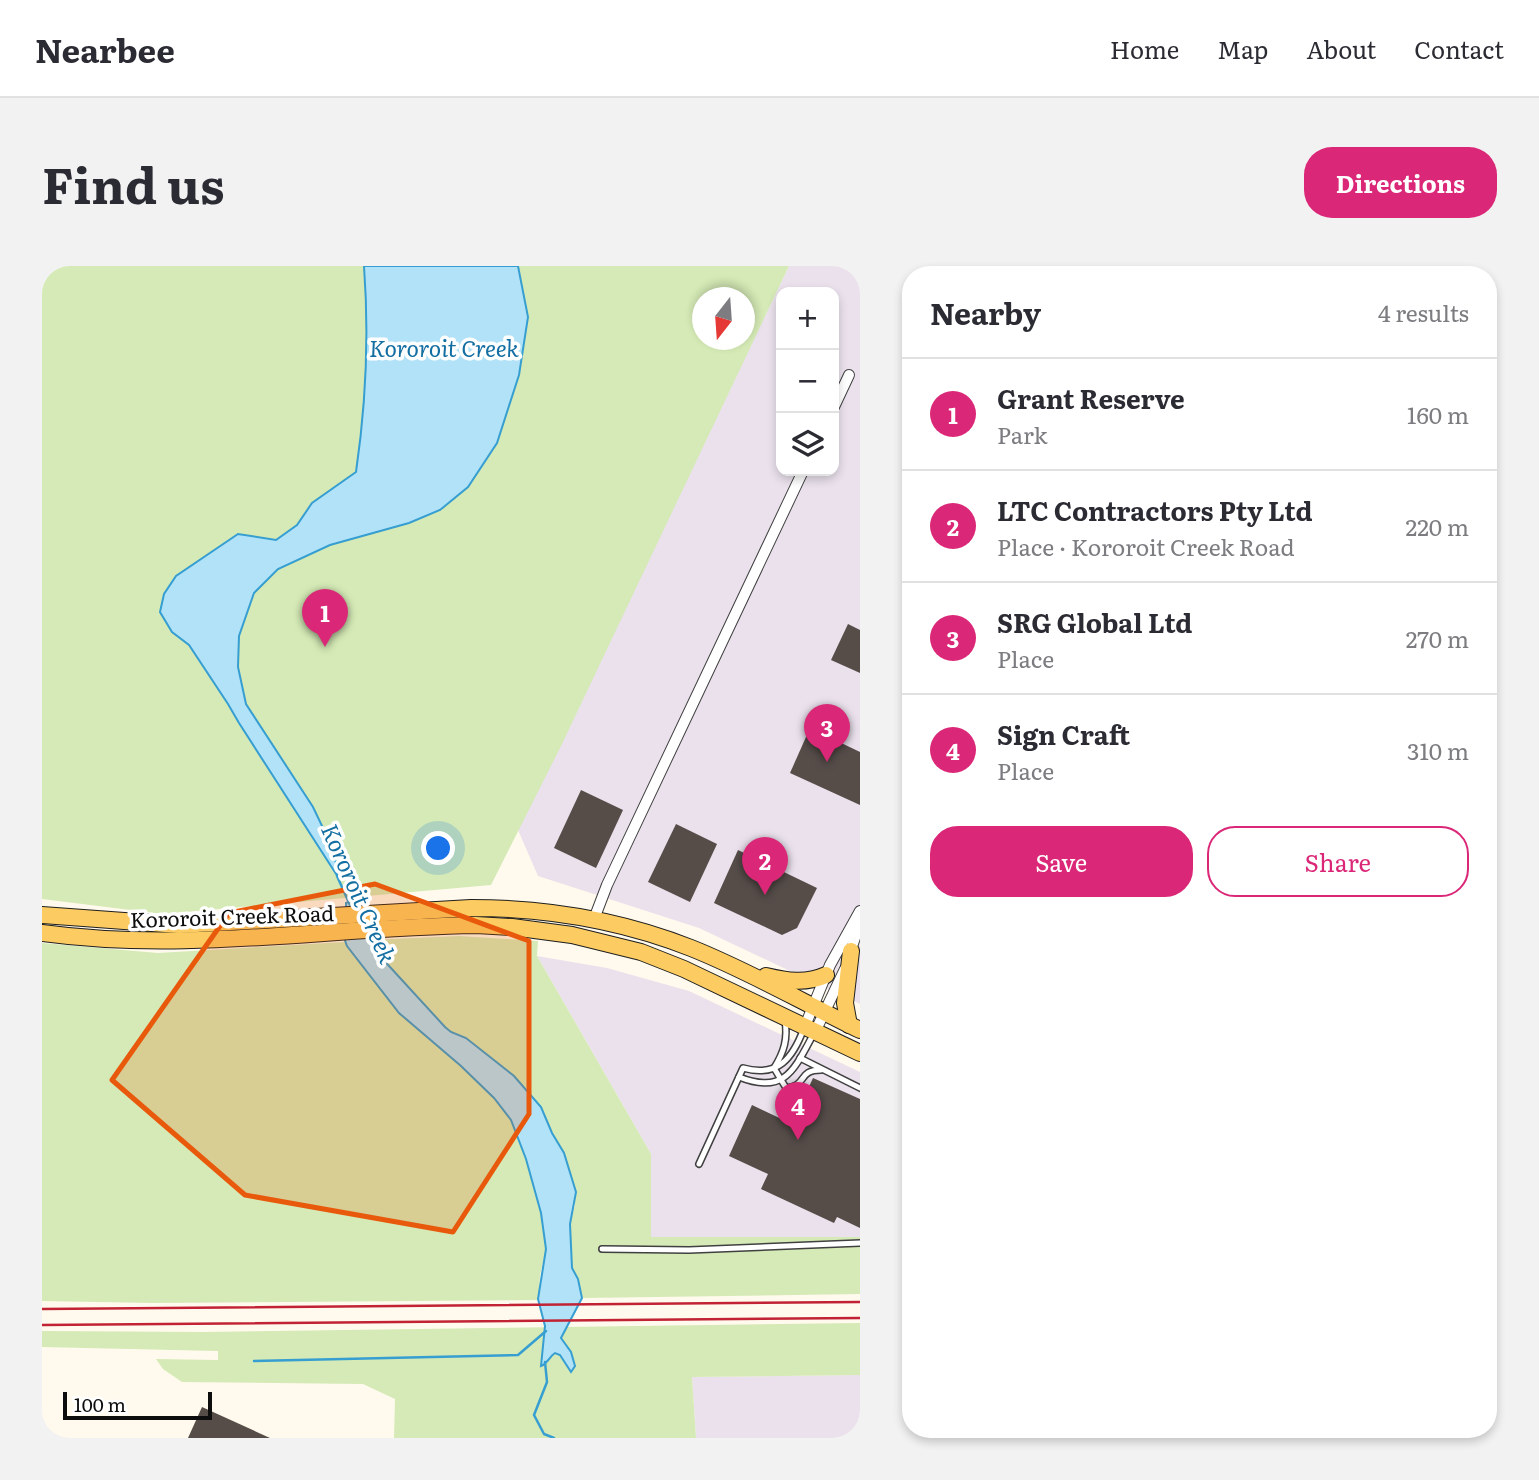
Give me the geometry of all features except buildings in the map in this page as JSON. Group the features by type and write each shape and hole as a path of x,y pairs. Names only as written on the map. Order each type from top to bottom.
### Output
{"main road":[{"name":"Kororoit Creek Road","path":"42,933 106,940 161,942 269,937 518,908 594,919 692,948 855,1027"},
{"name":"Kororoit Creek Road","path":"42,915 179,925 268,920 397,920 512,926 605,942 666,960 860,1053"},
{"path":"851,951 845,1003 855,1027"},
{"path":"727,964 798,982 811,981 826,975"}],"street":[{"path":"839,396 849,374"},
{"path":"594,919 607,885 801,476"},
{"path":"810,1029 826,975 860,911"},
{"path":"818,1009 844,971 860,923"}],"lane":[{"path":"774,1068 783,1054 786,1040 785,1017"},
{"path":"699,1164 743,1068 754,1071 782,1065 810,1029"},
{"path":"739,1077 761,1084 780,1081 791,1072 800,1058 810,1029"},
{"path":"792,1055 860,1088"},
{"path":"774,1068 786,1088 798,1085 810,1070 821,1070"},
{"path":"602,1249 689,1250 860,1244"}],"highlighted area":[{"path":"375,884 529,941 529,1114 453,1232 245,1195 112,1080 229,913"}],"shaded area":[{"path":"789,266 844,266 860,273 860,1004 699,928 538,876 518,830 749,350 755,350 755,337 776,293 776,476 839,476 839,287 779,287"},
{"path":"537,956 607,968 689,991 860,1072 860,1237 651,1237 651,1154"},
{"path":"860,1375 860,1438 696,1438 692,1377"}],"green space":[{"path":"42,266 789,266 779,287 776,287 776,293 755,338 755,287 692,287 692,350 749,350 561,746 491,885 163,914 42,899"},
{"path":"459,936 538,941 537,956 651,1154 651,1237 860,1237 860,1294 582,1298 578,1279 572,1268 570,1224 575,1205 557,1140 540,1107 514,1076 466,1038 445,1027 379,955 369,940"},
{"path":"345,942 399,1013 461,1066 494,1098 511,1120 526,1159 541,1213 546,1249 538,1300 152,1303 42,1301 42,943 158,953"},
{"path":"860,1323 860,1375 692,1377 696,1438 394,1438 395,1399 363,1384 182,1382 163,1369 156,1359 218,1360 218,1351 42,1347 42,1331 204,1332"}],"water":[{"name":"Kororoit Creek","path":"364,266 518,266 528,317 519,375 497,443 468,487 440,510 409,523 330,545 278,569 254,593 239,636 238,667 246,704 313,807 334,851 338,877 189,645 172,632 160,612 164,594 176,576 238,534 276,540 297,525 312,503 356,472 366,369"},
{"name":"Kororoit Creek","path":"351,901 370,943 379,955 445,1027 466,1038 514,1076 541,1107 564,1153 576,1192 570,1224 572,1268 578,1279 582,1298 561,1338 571,1352 575,1366 571,1372 560,1355 555,1353 541,1366 545,1326 538,1299 546,1249 541,1213 526,1159 511,1120 494,1098 461,1066 399,1013 347,946 344,924 346,903"}],"waterway":[{"name":"Kororoit Creek","path":"337,876 350,905"},
{"path":"254,1361 518,1355 546,1331"},
{"name":"Kororoit Creek","path":"545,1362 547,1382 534,1415 544,1434 554,1438"}],"railway":[{"path":"42,1309 860,1302"},
{"path":"42,1325 860,1318"}],"place":[{"name":"Grant Reserve","path":"325,647"},
{"name":"SRG Global Ltd","path":"827,762"},
{"name":"LTC Contractors Pty Ltd","path":"765,895"},
{"name":"Sign Craft","path":"798,1140"}]}
